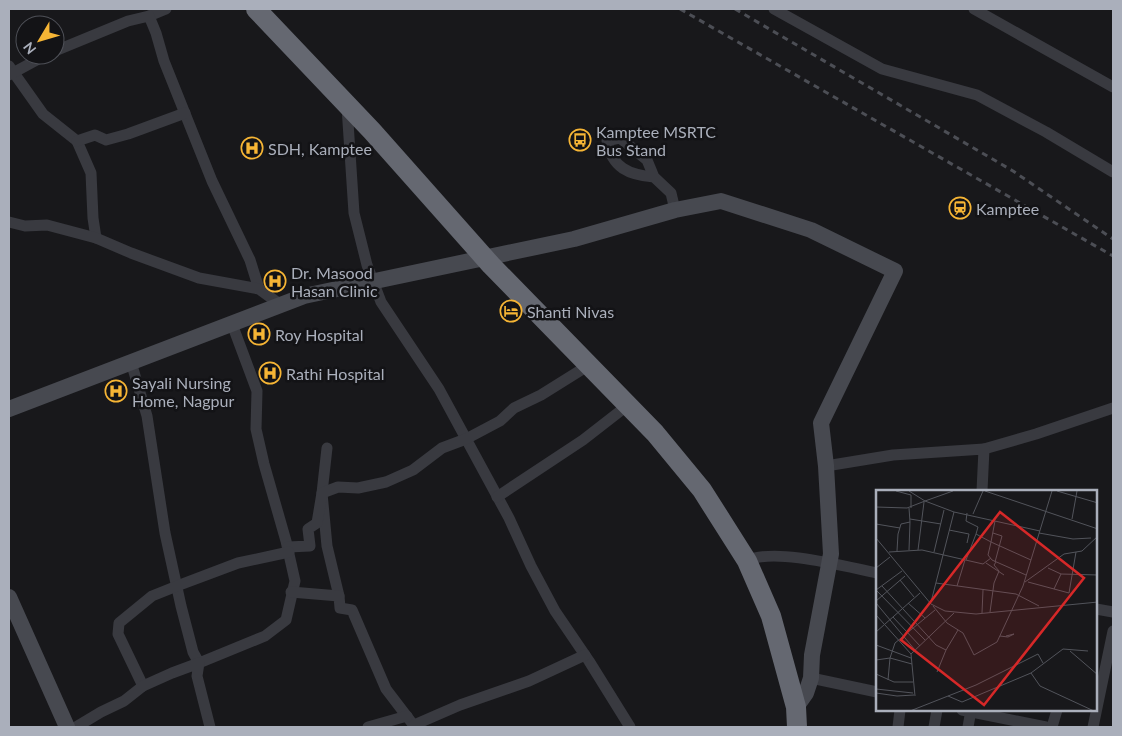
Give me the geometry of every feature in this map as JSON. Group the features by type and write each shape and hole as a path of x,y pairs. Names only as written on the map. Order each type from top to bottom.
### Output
{"highway":[{"path":"256,9 346,97"},
{"path":"269,9 346,97 492,256 574,341 702,490 766,577 803,712"},
{"path":"599,370 708,481 751,559"}],"street":[{"path":"65,47 128,21 149,16 166,9"},
{"path":"774,9 882,69 977,95 1046,132 1113,172"},
{"path":"974,9 1113,87"},
{"path":"149,16 164,61 212,181 250,260 259,289"},
{"path":"24,65 10,71 43,114 77,141 90,173 96,238"},
{"path":"346,97 354,213 372,282 381,302 439,388 509,518 551,604 630,727"},
{"path":"77,141 96,135 106,140 185,113"},
{"path":"654,178 671,193 675,210"},
{"path":"9,409 304,296 574,239 675,210 722,201 811,230 895,271 821,423 826,466 830,554 803,712 876,692"},
{"path":"9,222 25,226 47,225 96,238 199,278 259,289 281,305"},
{"path":"76,727 124,701 143,686 265,636 286,620 294,581 288,549 256,429 256,391 232,324"},
{"path":"130,362 147,416 165,533 192,652 199,663 197,676 210,727"},
{"path":"322,493 338,487 358,488 386,482 414,470 442,448 466,439 500,421 514,408 547,391 599,370"},
{"path":"498,497 583,440 628,405"},
{"path":"826,466 893,455 984,449 1113,408"},
{"path":"143,686 118,634 119,623 152,596 238,563 288,549 310,546 308,529 317,523 327,448"},
{"path":"982,490 984,449"},
{"path":"322,493 327,546 340,608 352,610 386,689 412,723"},
{"path":"751,559 779,555 876,573"},
{"path":"292,592 339,596"},
{"path":"9,597 67,727"},
{"path":"1097,609 1113,612"},
{"path":"1097,704 1113,631"},
{"path":"368,727 412,723 529,680 585,655"},
{"path":"898,727 900,711"},
{"path":"934,727 937,711"},
{"path":"968,711 968,727"},
{"path":"976,711 1002,714 1046,727"},
{"path":"1052,727 1057,711"},
{"path":"1092,727 1096,711"},
{"path":"1002,714 1011,727"}],"railway":[{"path":"680,9 1113,256"},
{"path":"735,9 1013,171 1113,239"}],"place":[{"name":"Kamptee MSRTC Bus Stand","path":"580,140"},
{"name":"SDH, Kamptee","path":"252,148"},
{"name":"Kamptee","path":"960,208"},
{"name":"Dr. Masood Hasan Clinic","path":"275,281"},
{"name":"Shanti Nivas","path":"511,311"},
{"name":"Roy Hospital","path":"259,334"},
{"name":"Rathi Hospital","path":"270,373"},
{"name":"Sayali Nursing Home, Nagpur","path":"116,391"}]}
